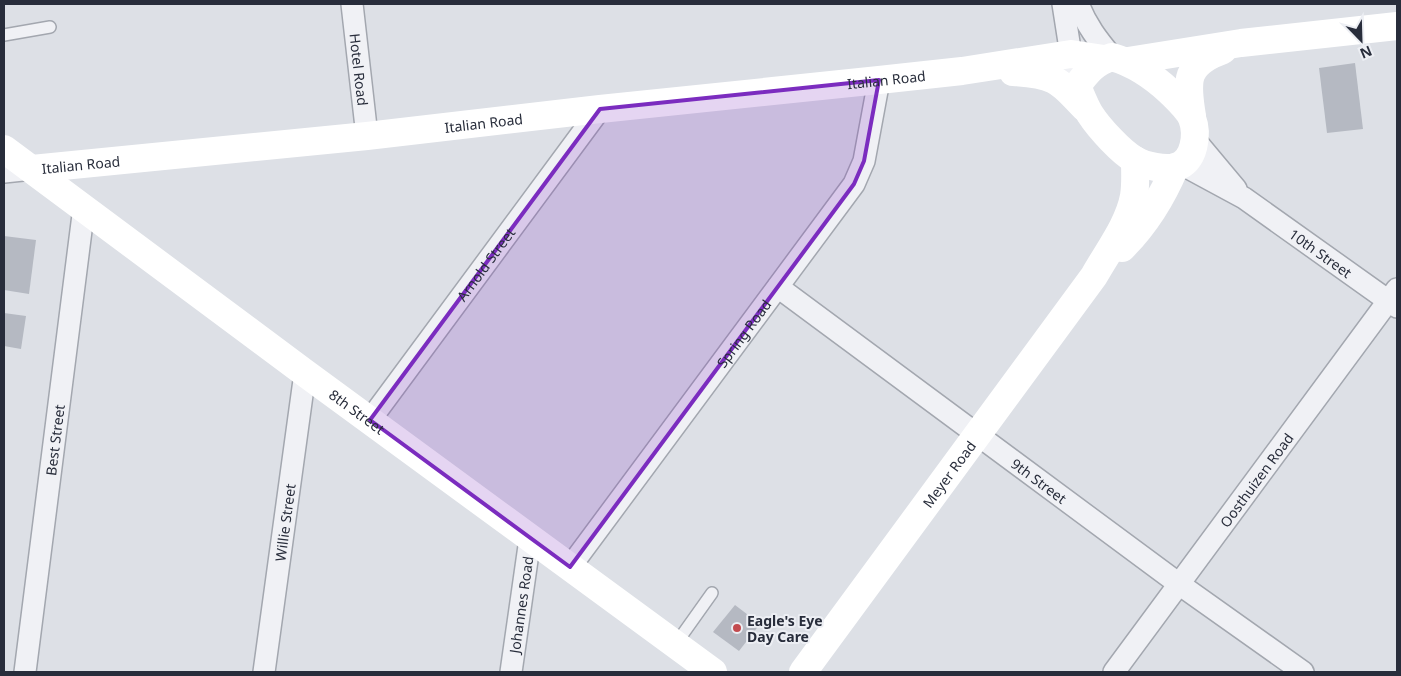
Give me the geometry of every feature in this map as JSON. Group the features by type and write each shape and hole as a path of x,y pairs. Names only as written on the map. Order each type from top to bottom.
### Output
{"street":[{"name":"Hotel Road","path":"352,4 367,136"},
{"path":"1063,4 1077,86 1090,114 1111,140 1135,160 1160,167 1178,165"},
{"path":"1078,4 1092,34 1115,59 1159,82 1176,98 1194,128"},
{"name":"Italian Road","path":"4,172 367,136 600,109 962,71 1071,54 1115,59 1397,26"},
{"name":"Italian Road","path":"1194,128 1187,90 1188,78 1202,61 1213,54 1241,43"},
{"path":"1077,86 1091,67 1115,59"},
{"name":"Italian Road","path":"962,71 1041,74 1061,84 1090,114"},
{"name":"Spring Road","path":"570,567 854,184 864,161 879,80"},
{"name":"Arnold Street","path":"370,420 600,109"},
{"name":"Meyer Road","path":"1094,276 1139,231 1154,210 1178,165 1188,158 1194,128"},
{"name":"10th Street","path":"1194,128 1244,198"},
{"name":"8th Street","path":"4,149 530,539 713,672"},
{"name":"Meyer Road","path":"803,672 1094,276 1132,206 1135,160"},
{"name":"10th Street","path":"1178,165 1244,198 1394,299"},
{"name":"Best Street","path":"25,672 84,207"},
{"name":"9th Street","path":"778,287 1179,584 1303,672"},
{"name":"Oosthuizen Road","path":"1114,672 1394,299"},
{"name":"Willie Street","path":"264,672 305,373"},
{"name":"Johannes Road","path":"511,672 530,539"}],"lane":[{"path":"4,35 50,27"},
{"path":"675,645 712,593"}],"highlighted area":[{"path":"879,80 864,161 854,184 570,567 370,420 600,109"}],"building":[{"path":"1355,63 1363,129 1327,133 1319,68"},
{"path":"4,236 36,240 29,294 4,290"},
{"path":"4,313 26,316 21,349 4,346"},
{"name":"Eagle's Eye Day Care","path":"735,605 760,624 739,651 713,632"}],"place":[{"name":"Eagle's Eye Day Care","path":"737,628"}]}
